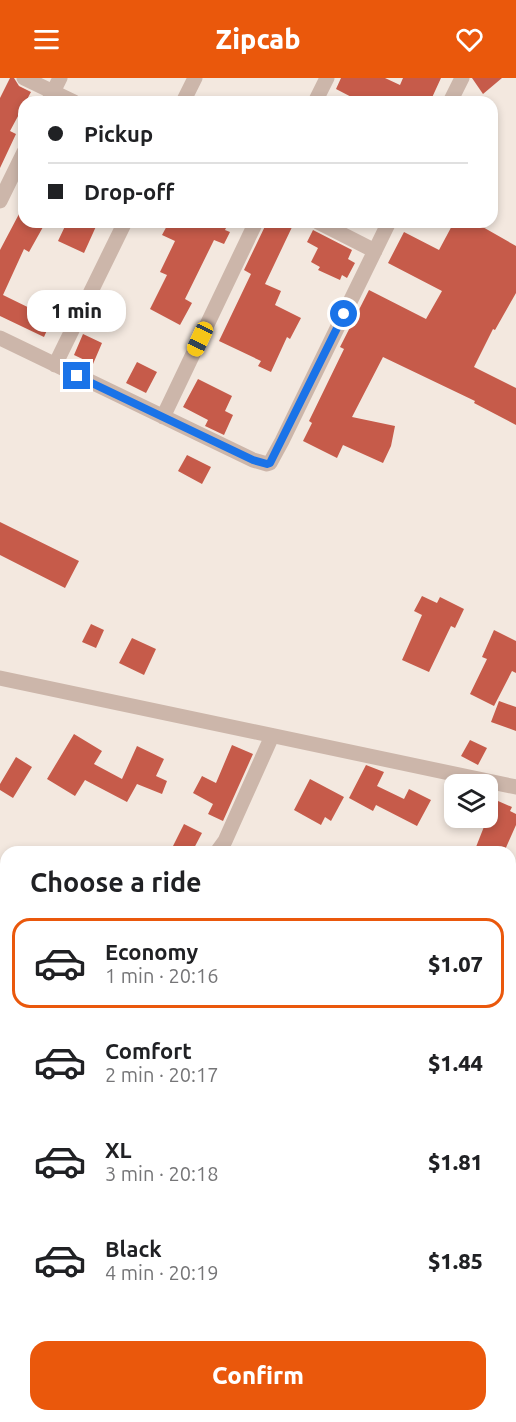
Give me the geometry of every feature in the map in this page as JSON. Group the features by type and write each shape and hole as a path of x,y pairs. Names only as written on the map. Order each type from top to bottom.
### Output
{"street":[{"path":"24,78 54,91"},
{"path":"186,96 195,78"},
{"path":"318,96 327,78"},
{"path":"453,96 462,78"},
{"path":"0,201 18,164"},
{"path":"55,365 122,228"},
{"path":"163,417 253,228"},
{"path":"330,228 375,250"},
{"path":"0,338 253,460 267,464 270,463 386,228"},
{"path":"0,678 516,787"},
{"path":"222,846 272,736"}],"building":[{"path":"10,78 14,78 19,86 31,92 29,96 18,96 18,116 10,131 16,134 0,168 0,98"},
{"path":"341,78 385,78 400,85 403,78 441,78 433,96 349,96 336,89"},
{"path":"472,78 502,78 483,94"},
{"path":"18,216 18,228 42,228 29,252 24,249 3,295 52,319 44,337 0,316 0,250"},
{"path":"64,228 95,228 84,253 58,241"},
{"path":"166,228 226,228 225,230 230,232 224,244 214,240 185,299 192,303 180,325 150,309 167,275 160,272 175,241 162,235"},
{"path":"264,228 292,228 265,284 281,291 275,305 301,318 290,339 287,337 271,372 258,366 261,361 219,341 251,274 244,270"},
{"path":"451,228 484,228 516,246 516,293 495,330 493,329 474,367 516,388 516,425 474,403 475,401 383,357 352,417 395,426 391,446 383,463 343,445 337,458 303,441 312,423 309,421 344,349 340,347 369,290 426,319 442,291 388,263 404,232 439,250"},
{"path":"313,230 352,250 348,259 355,263 347,278 342,275 340,280 318,270 320,267 311,262 318,248 307,242"},
{"path":"83,334 102,343 93,364 74,355"},
{"path":"137,362 157,372 146,393 126,383"},
{"path":"198,379 232,396 225,411 233,415 224,435 205,426 208,420 183,407"},
{"path":"187,455 211,467 202,484 178,471"},
{"path":"0,522 79,561 65,588 0,555"},
{"path":"422,596 437,603 440,597 464,609 455,628 451,626 429,672 402,660 422,615 414,611"},
{"path":"91,624 104,630 96,648 82,642"},
{"path":"494,630 516,641 516,673 512,671 494,706 470,694 487,659 482,657"},
{"path":"132,638 156,649 144,675 119,663"},
{"path":"499,701 516,707 516,731 491,722"},
{"path":"74,734 102,751 94,764 122,779 137,746 164,759 156,776 167,781 162,794 137,784 127,802 85,780 75,796 47,779"},
{"path":"470,740 487,748 478,765 461,756"},
{"path":"232,745 253,754 223,821 208,814 213,804 193,793 202,776 216,783"},
{"path":"16,757 32,767 13,798 0,790 0,784"},
{"path":"366,765 384,772 377,786 404,799 409,789 431,800 417,826 376,805 373,811 349,798"},
{"path":"310,779 344,797 331,821 325,817 321,825 294,810"},
{"path":"498,801 512,807 510,811 516,814 516,825 507,846 476,846 483,828 498,828"},
{"path":"184,824 202,833 195,846 173,846"}],"route":[{"path":"77,376 253,460 267,464 270,463 282,441 344,314"}]}
